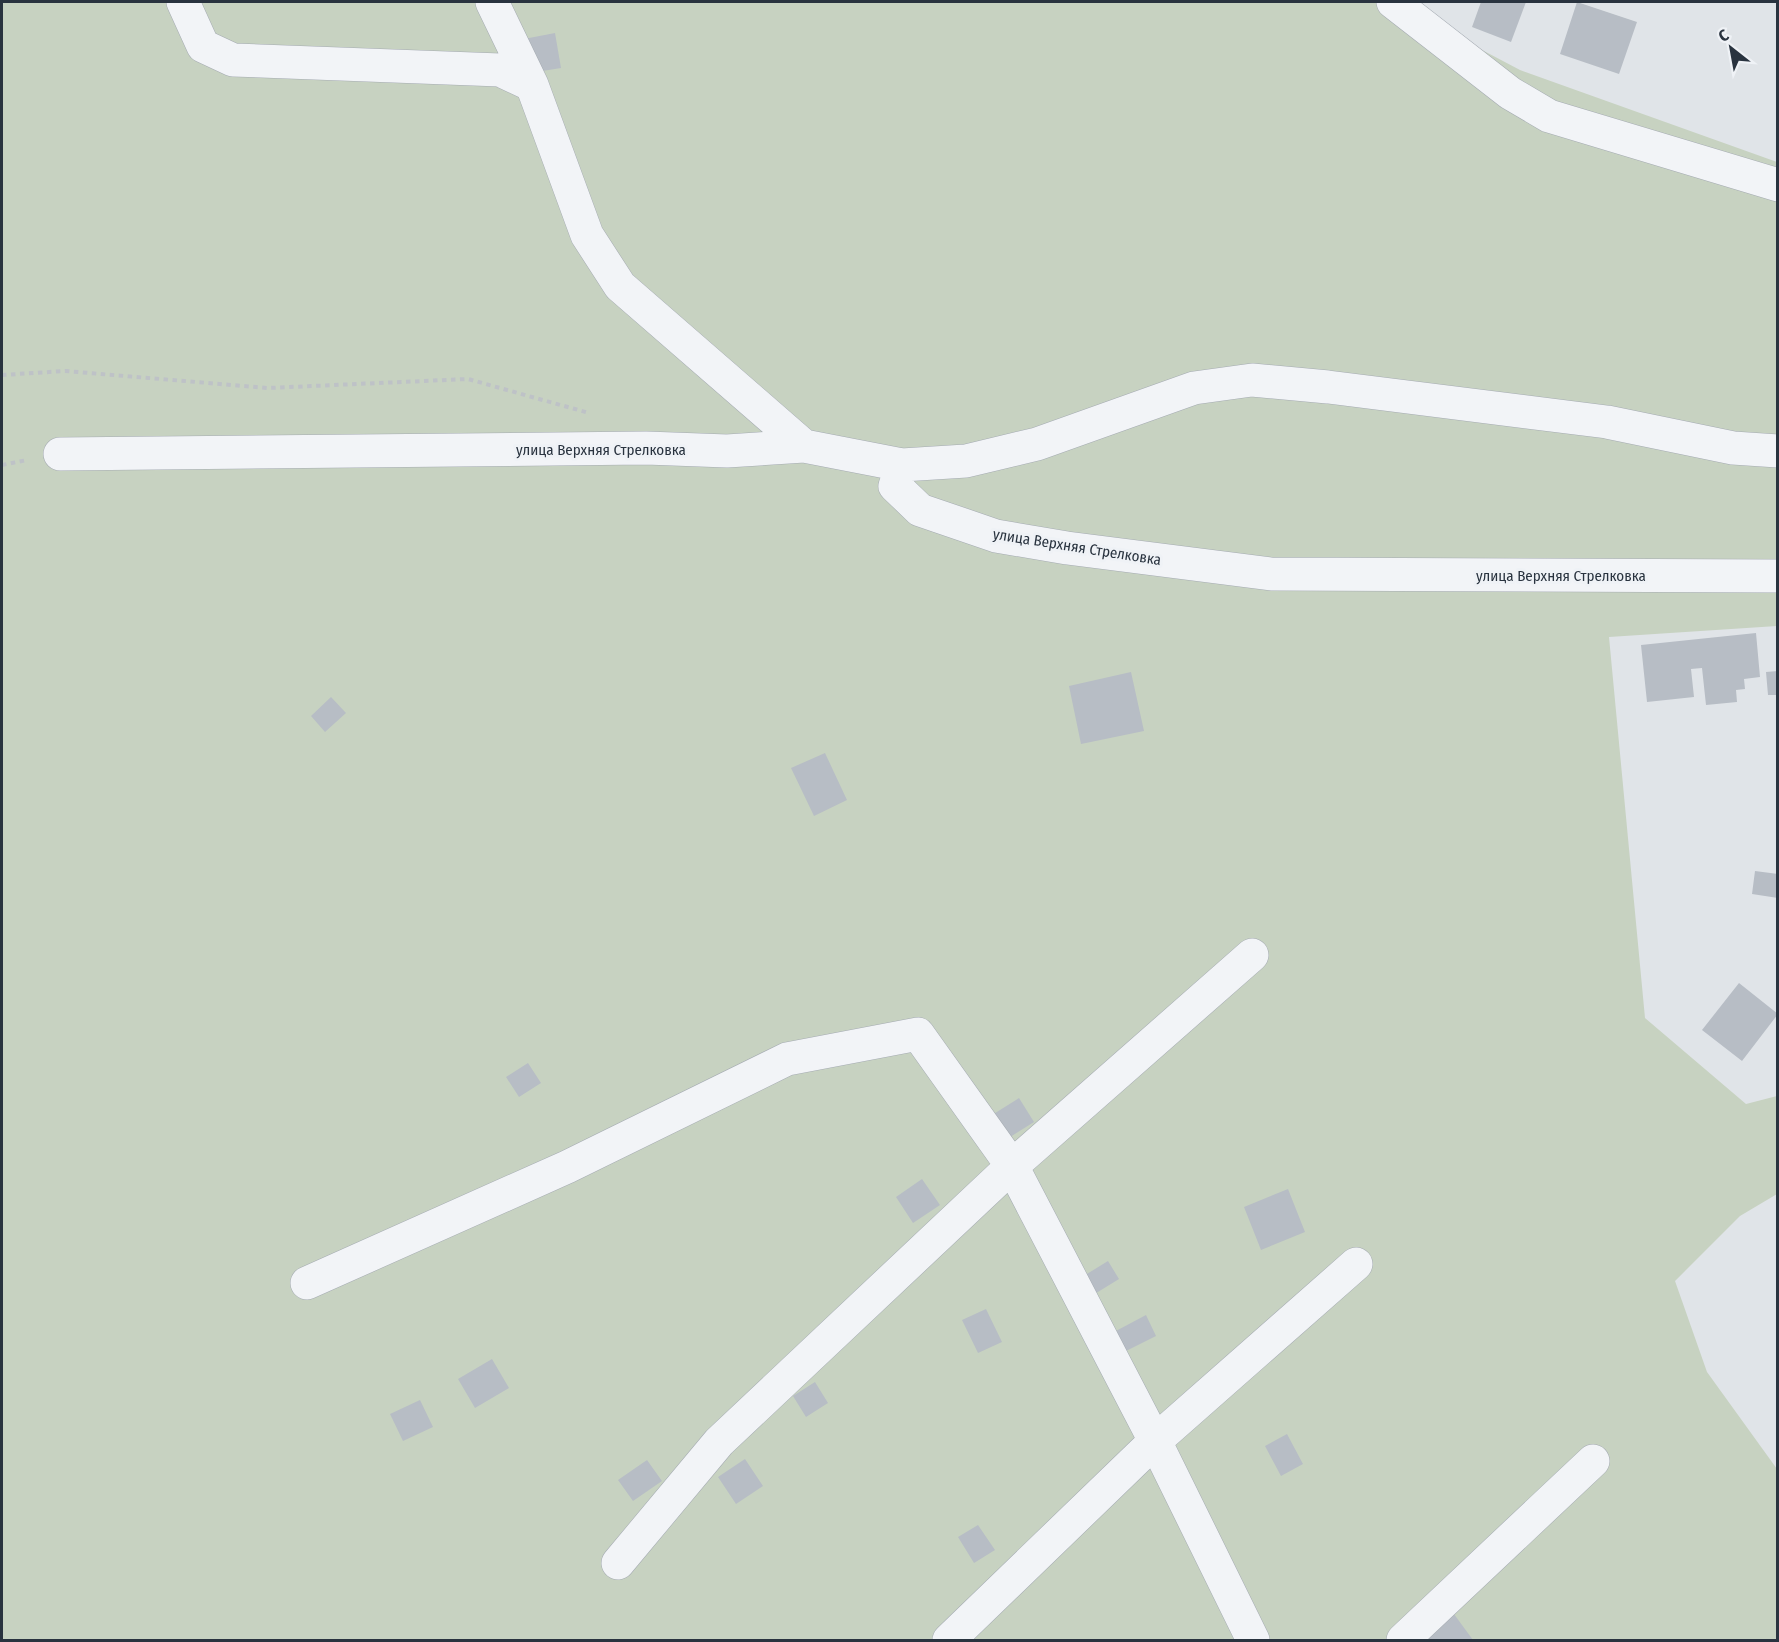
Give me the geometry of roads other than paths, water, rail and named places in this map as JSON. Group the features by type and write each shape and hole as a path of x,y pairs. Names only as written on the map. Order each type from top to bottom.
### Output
{"street":[{"path":"183,2 203,46 233,60 500,70 532,85"},
{"path":"492,2 532,85 587,235 620,286 804,446"},
{"path":"1393,2 1510,93 1549,116 1778,185"},
{"path":"902,465 966,461 1036,444 1194,388 1252,380 1328,387 1606,422 1733,448 1778,451"},
{"name":"улица Верхняя Стрелковка","path":"60,454 646,448 727,451 804,446 902,465 896,486 920,510 996,536 1067,548 1249,572 1283,574 1778,576"},
{"path":"618,1563 719,1442 1012,1166 1251,955"},
{"path":"307,1283 567,1167 787,1059 918,1034 1012,1166 1155,1441 1252,1641"},
{"path":"948,1641 1155,1441 1356,1264"},
{"path":"1403,1641 1593,1461"}]}
